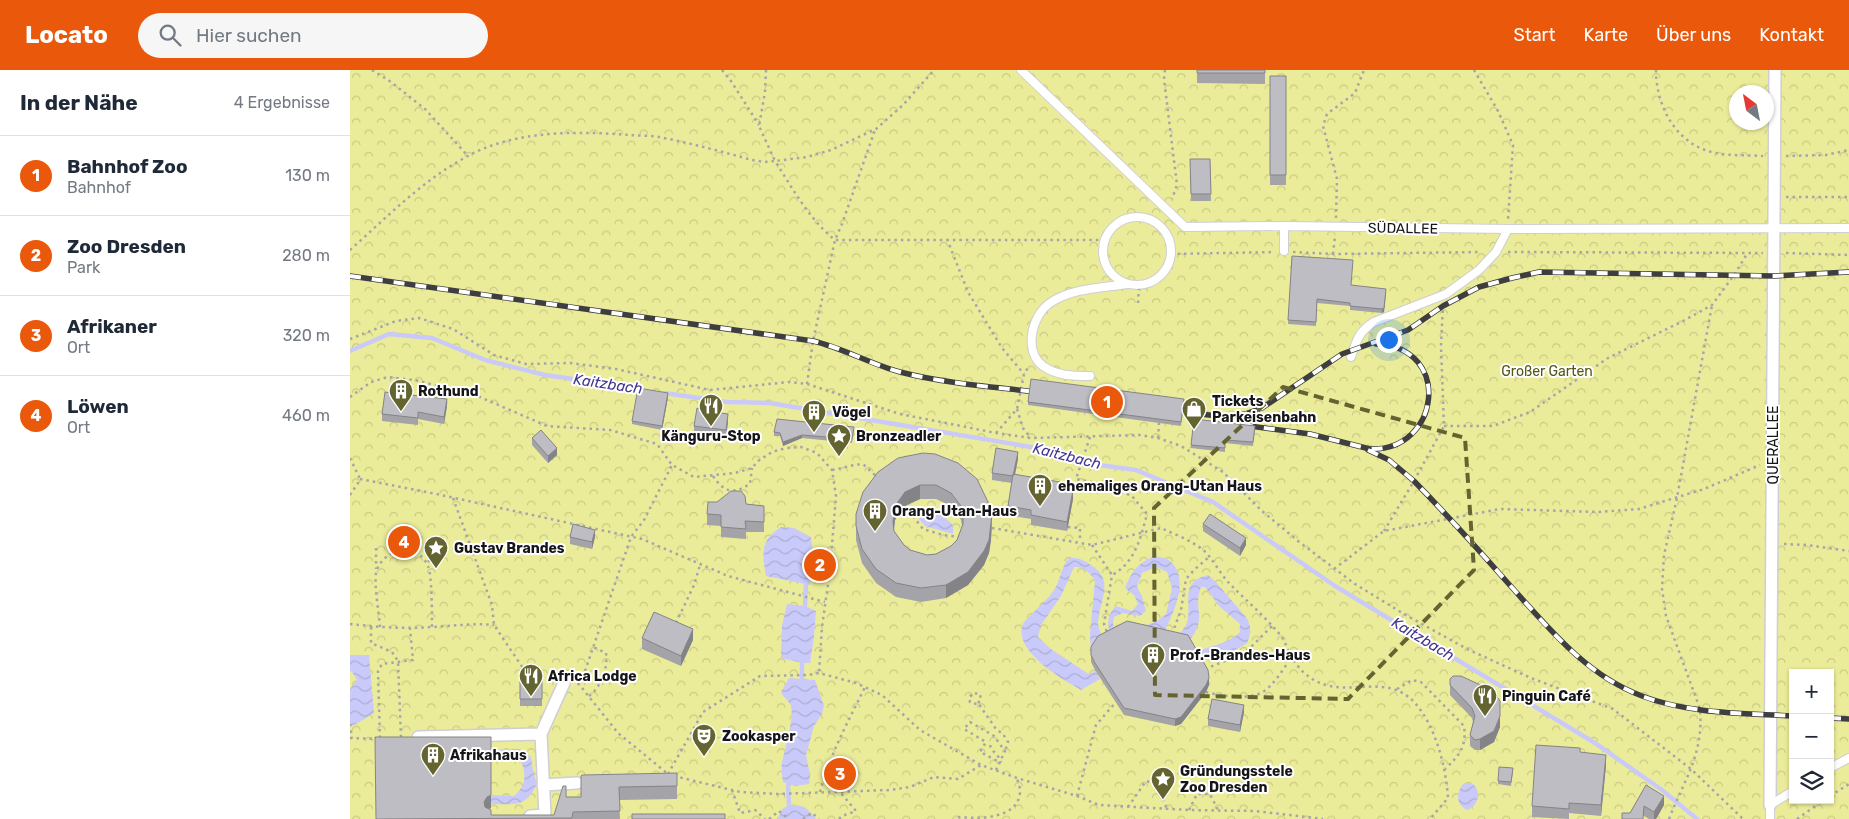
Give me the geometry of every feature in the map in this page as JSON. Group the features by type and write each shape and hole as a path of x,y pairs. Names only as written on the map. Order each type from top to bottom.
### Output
{"street":[{"name":"QUERALLEE","path":"1770,805 1775,70"},
{"path":"518,816 545,817 540,734 564,683"},
{"path":"401,738 540,734"},
{"path":"543,784 577,783"}],"lane":[{"name":"SÜDALLEE","path":"1021,70 1185,227 1284,226 1508,229 1849,228"},
{"path":"1157,224 1167,211"},
{"path":"1090,376 1067,376 1054,372 1042,365 1034,356 1032,330 1039,314 1048,304 1066,294 1127,284 1139,285 1151,282 1161,276 1168,266 1171,254 1168,237 1157,224 1148,219 1137,217 1127,219 1110,231 1106,240 1104,250 1105,261 1117,279 1127,284"},
{"path":"1284,226 1284,251"},
{"path":"1350,357 1357,338 1364,328 1374,322 1446,294 1479,270 1496,252 1508,229"},
{"path":"1834,766 1849,758"},
{"path":"1770,805 1789,793"},
{"name":"QUERALLEE","path":"1770,805 1770,819"}],"path":[{"path":"372,70 391,82 424,109 468,156"},
{"path":"722,70 759,126 775,161 798,199 821,230 835,240 1106,240"},
{"path":"759,126 765,92 766,70"},
{"path":"350,250 436,176 468,156 508,141 549,135 595,132 662,137 764,162 807,157 832,150 876,129 910,98 934,70"},
{"path":"1165,70 1164,78 1177,185 1167,211"},
{"path":"1333,254 1336,227 1337,179 1323,126 1327,114 1355,93 1364,70"},
{"path":"1474,70 1498,111 1513,145 1508,229"},
{"path":"1656,70 1656,84 1664,112 1678,132 1695,146 1716,153 1775,156 1826,155 1849,150"},
{"path":"807,384 813,341 835,240 876,129"},
{"path":"1774,197 1849,197"},
{"path":"947,239 968,292 1002,348 1024,374"},
{"path":"1171,254 1284,251 1333,254 1496,252 1747,254 1774,252 1849,255"},
{"path":"1444,426 1493,426 1530,412 1608,358 1684,321 1712,305 1747,254"},
{"path":"1138,304 1139,285"},
{"path":"1334,569 1384,531 1444,426 1441,346 1443,306 1446,294"},
{"path":"1668,819 1691,769 1700,739 1700,710 1666,616 1662,589 1664,555 1677,498 1712,305"},
{"path":"350,339 396,321 419,318 453,329 494,355 526,364 570,364 616,369 710,390 789,382 807,384 900,414 996,434 1031,438 1090,438 1113,435 1140,435 1158,438 1182,446 1222,472 1262,511 1355,584 1404,614 1467,648 1531,678 1613,710 1691,769 1743,819"},
{"path":"996,434 1017,409 1024,374 1034,356"},
{"path":"350,397 371,382 388,377 415,380 480,397 546,426 610,430 657,444 672,465 694,477 713,476 752,468"},
{"path":"1017,409 1023,428 1031,438"},
{"path":"1158,438 1159,423"},
{"path":"1090,438 1076,479 1106,485 1132,496 1147,514 1134,553 1121,570 1112,575"},
{"path":"713,476 721,487 730,491 741,489 750,484 752,468 758,461 772,452 786,448 801,447 817,453 832,470 836,496 819,673"},
{"path":"350,458 360,479"},
{"path":"1384,531 1500,509 1618,512 1639,509 1704,489 1772,459"},
{"path":"832,470 849,465 863,464 881,482"},
{"path":"578,682 585,671 631,538 644,520 672,465"},
{"path":"350,495 360,479"},
{"path":"360,479 642,540 728,576 825,602"},
{"path":"453,498 492,605 494,624 530,677 564,683 578,682"},
{"path":"904,506 923,529 943,535 963,537"},
{"path":"1068,527 1080,528 1080,542"},
{"path":"992,528 1092,545 1162,528 1203,549 1227,581 1283,638 1291,658 1307,676 1320,684 1335,688 1385,686 1397,690 1414,702 1428,724 1445,768 1448,798 1430,819"},
{"path":"1772,544 1807,545 1849,552"},
{"path":"1092,545 1112,575 1104,624 1110,638"},
{"path":"428,547 432,627"},
{"path":"376,548 380,627"},
{"path":"376,573 380,563 389,555 400,550 413,551 422,557 429,568"},
{"path":"1170,637 1181,610 1186,580 1209,557"},
{"path":"674,627 694,585 700,565"},
{"path":"350,624 371,627 410,628 474,623 494,624"},
{"path":"1203,669 1225,661 1248,649 1272,626"},
{"path":"371,627 371,643 392,652 398,661 401,738"},
{"path":"380,738 378,671 382,664 413,660 410,628"},
{"path":"589,696 600,684 607,661 606,654 593,647"},
{"path":"1206,692 1228,697 1245,697 1266,690 1291,658"},
{"path":"668,774 703,712 760,676 819,673 865,687 882,695 920,730 981,764 1099,805 1189,810 1255,811 1322,819"},
{"path":"1397,690 1412,680 1422,682 1464,726 1465,734 1459,756 1445,768"},
{"path":"578,682 618,733 668,774"},
{"path":"820,792 827,765 865,687"},
{"path":"973,693 980,694 981,700 978,703 970,702 969,698 973,693"},
{"path":"1077,796 1096,725 1116,702"},
{"path":"978,703 996,729 1003,734 1008,742 1001,763 996,770"},
{"path":"1001,763 980,752 986,742 964,729 970,722 994,736 1005,751"},
{"path":"350,724 351,738 376,739"},
{"path":"990,745 992,751 1000,758 1001,763"},
{"path":"659,775 668,774 740,792 778,794 840,792 890,790 910,787 934,777 958,779 981,764"},
{"path":"958,817 985,819 1002,817 1016,806 1020,793 1017,778"},
{"path":"1128,807 1146,781 1156,784 1167,808"},
{"path":"1834,793 1849,784"},
{"path":"732,790 740,813 755,810 767,819 779,811 789,819"},
{"path":"839,819 856,811 840,792"},
{"path":"1189,810 1197,794 1210,794 1218,810"},
{"path":"1797,819 1818,804"},
{"path":"802,819 812,813 819,819"}],"highlighted area":[{"path":"1283,387 1465,438 1474,570 1348,699 1155,695 1154,508"}],"green space":[{"name":"Großer Garten","path":"350,70 1849,70 1849,819 350,819"}],"water":[{"path":"914,513 926,513 929,517 941,514 953,525 953,534 925,526"},
{"path":"781,527 794,528 811,537 813,553 810,585 766,576 764,548 769,537"},
{"path":"1154,556 1165,558 1174,565 1180,584 1179,595 1162,635 1136,629 1157,621 1166,614 1172,588 1167,572 1156,567 1142,573 1137,587 1142,596 1146,611 1140,616 1123,613 1114,617 1113,624 1118,633 1110,632 1109,618 1116,606 1132,611 1138,604 1134,595 1125,588 1130,577 1143,562"},
{"path":"1069,558 1078,558 1091,565 1102,577 1104,590 1098,622 1099,630 1105,641 1098,643 1091,654 1090,634 1095,580 1086,570 1077,567 1074,567 1061,596 1041,625 1038,637 1051,649 1087,673 1091,674 1095,670 1100,679 1081,690 1041,663 1025,644 1022,634 1023,624 1054,590 1064,565"},
{"path":"1208,575 1246,617 1250,633 1247,643 1238,649 1219,657 1199,662 1194,653 1230,640 1240,632 1240,624 1219,606 1205,587 1201,587 1198,602 1198,626 1188,642 1179,635 1186,625 1188,617 1188,595 1190,589 1198,578"},
{"path":"787,604 805,606 816,611 810,663 781,658 782,625"},
{"path":"350,655 369,655 374,713 350,726 350,689 357,680 350,671"},
{"path":"789,678 815,680 824,706 822,714 814,726 806,755 810,775 809,784 795,786 783,782 782,770 792,716 790,704 781,692"},
{"path":"520,749 531,757 537,784 533,792 524,801 519,803 491,804 491,795 514,796 523,784 524,773 522,763 509,755 491,756 491,750"},
{"path":"1464,783 1472,783 1478,793 1477,801 1468,810 1461,805 1458,798 1459,790"},
{"path":"789,805 805,808 816,819 778,819 782,809"}],"building":[{"path":"1197,70 1265,70 1265,73 1197,73"},
{"path":"1270,76 1286,76 1286,175 1270,175"},
{"path":"1190,159 1210,159 1211,194 1191,194"},
{"path":"1292,256 1353,260 1351,285 1386,289 1384,308 1350,306 1350,303 1317,299 1316,322 1288,320"},
{"path":"1031,379 1184,399 1181,422 1028,402"},
{"path":"638,388 668,393 662,426 632,421"},
{"path":"393,390 411,391 411,395 447,399 444,417 418,412 418,418 382,414 385,392 392,393"},
{"name":"Känguru-Stop","path":"700,403 716,405 714,412 728,414 726,430 694,426 697,408 699,409"},
{"name":"Vögel","path":"777,419 854,427 852,439 802,435 783,442 780,433 774,432"},
{"path":"1194,419 1255,426 1253,442 1225,440 1225,448 1191,445"},
{"path":"541,430 557,448 548,456 532,438"},
{"path":"996,448 1018,452 1013,476 992,473"},
{"name":"Orang-Utan-Haus","path":"923,453 935,454 958,463 977,479 988,502 992,514 989,540 984,551 968,572 946,585 921,588 896,583 876,569 862,549 856,526 856,514 863,492 878,472 898,458","holes":["920,485 936,485 951,493 961,506 963,524 957,540 951,546 936,554 927,555 910,550 894,531 895,506 905,492"]},
{"name":"ehemaliges Orang-Utan Haus","path":"1013,474 1060,482 1059,487 1073,490 1067,522 1031,515 1031,510 1008,506"},
{"path":"731,491 741,491 745,496 746,504 764,506 764,522 745,521 746,529 721,527 721,515 707,514 708,502 717,502"},
{"path":"1210,514 1246,538 1240,548 1203,524"},
{"path":"573,524 595,530 592,542 570,537"},
{"path":"654,612 693,629 681,656 642,638"},
{"name":"Prof.-Brandes-Haus","path":"1127,621 1188,635 1208,670 1209,678 1206,685 1181,717 1175,719 1124,708 1095,663 1091,655 1091,647 1098,636"},
{"name":"Pinguin Café","path":"1453,676 1461,676 1489,689 1495,694 1500,701 1500,716 1494,731 1475,740 1470,735 1475,716 1472,708 1450,685 1450,679"},
{"name":"Africa Lodge","path":"520,681 542,681 542,699 520,699"},
{"path":"1212,699 1244,705 1240,725 1208,719"},
{"name":"Afrikahaus","path":"375,737 491,737 491,795 484,802 485,807 491,810 491,815 554,815 563,786 566,786 566,797 581,797 582,775 677,773 677,786 619,787 620,811 573,812 572,818 376,819"},
{"path":"1536,745 1580,748 1580,752 1606,755 1601,805 1569,803 1569,809 1532,806"},
{"path":"1499,767 1513,768 1511,782 1498,781"},
{"path":"1646,785 1664,796 1654,812 1644,806 1643,819 1622,819 1622,813 1630,813"},
{"path":"632,814 725,814 725,819 632,819"}],"waterway":[{"name":"Kaitzbach","path":"350,351 389,334 432,338 485,360 545,375 642,389"},
{"name":"Kaitzbach","path":"664,393 727,402 770,403 1037,448 1092,464 1136,470 1213,502 1335,586 1595,743 1662,790 1697,819"},
{"path":"805,606 806,584"},
{"path":"802,663 802,679"},
{"path":"788,785 789,805"}],"railway":[{"path":"1171,411 1228,417 1262,408 1342,354 1408,330 1443,306 1479,287 1539,272 1774,276 1849,272"},
{"path":"350,276 813,341 900,372 954,382 1044,393"},
{"path":"1242,425 1310,434 1370,449 1394,445 1411,434 1423,418 1428,399 1427,379 1418,362 1401,349 1376,344"},
{"path":"1368,450 1389,460 1414,481 1552,632 1602,676 1642,696 1678,706 1716,712 1789,716"},
{"path":"1834,718 1849,719"}],"place":[{"name":"Bahnhof Zoo","path":"1107,402"},
{"name":"Rothund","path":"401,412"},
{"name":"Känguru-Stop","path":"711,427"},
{"name":"Tickets Parkeisenbahn","path":"1194,430"},
{"name":"Vögel","path":"814,433"},
{"name":"Bronzeadler","path":"839,457"},
{"name":"ehemaliges Orang-Utan Haus","path":"1040,507"},
{"name":"Orang-Utan-Haus","path":"875,532"},
{"name":"Löwen","path":"404,542"},
{"name":"Zoo Dresden","path":"820,565"},
{"name":"Gustav Brandes","path":"436,569"},
{"name":"Prof.-Brandes-Haus","path":"1153,676"},
{"name":"Africa Lodge","path":"531,697"},
{"name":"Pinguin Café","path":"1485,717"},
{"name":"Zookasper","path":"704,757"},
{"name":"Afrikaner","path":"840,774"},
{"name":"Afrikahaus","path":"433,776"},
{"name":"Gründungsstele Zoo Dresden","path":"1163,800"}]}
